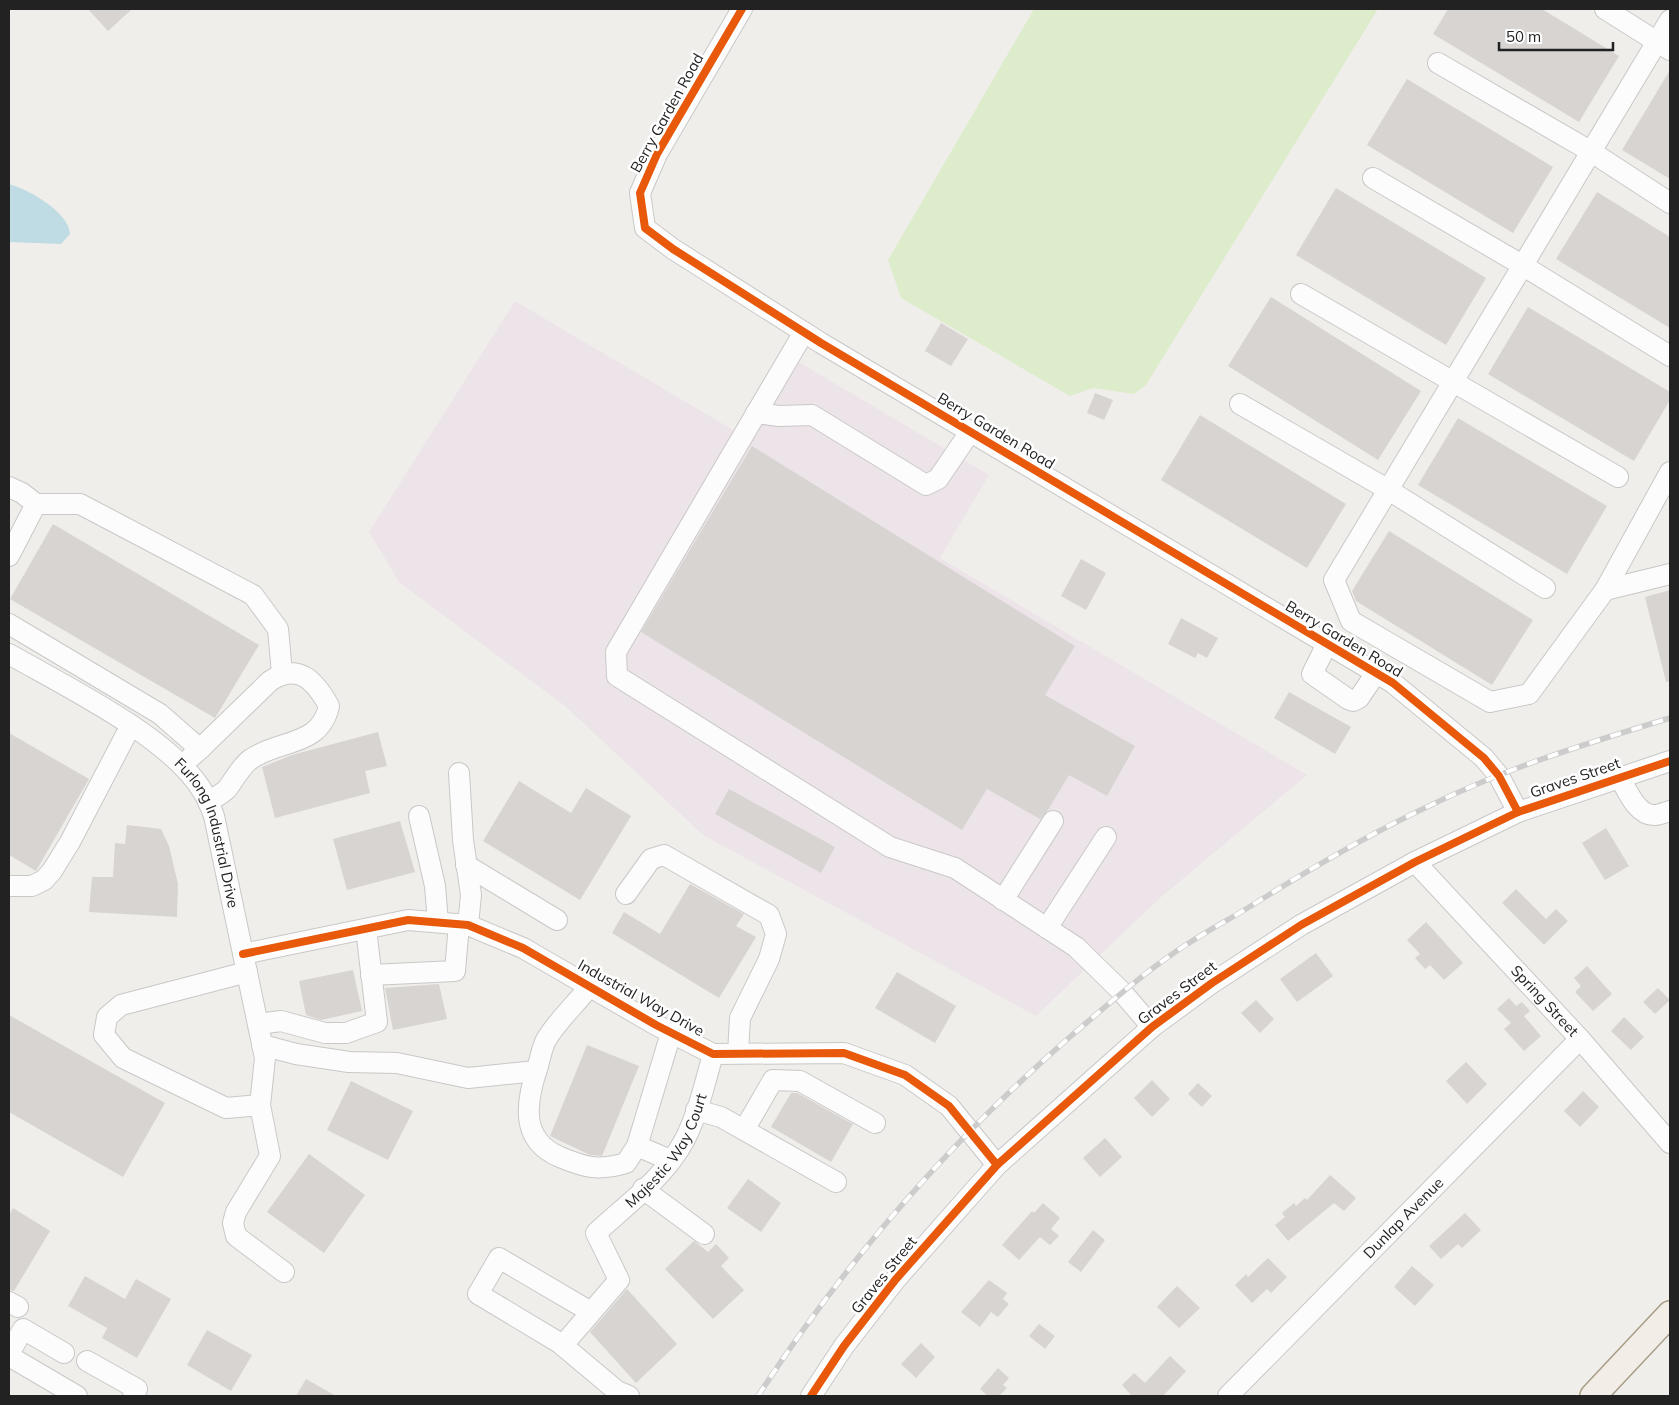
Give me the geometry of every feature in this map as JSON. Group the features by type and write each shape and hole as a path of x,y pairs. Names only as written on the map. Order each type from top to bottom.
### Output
{"main road":[{"path":"1594,1396 1670,1314"}],"street":[{"name":"Berry Garden Road","path":"742,9 657,154 640,193 646,228 673,249 804,332 1393,683 1484,758 1499,776 1518,812"},
{"path":"1605,9 1663,46"},
{"path":"1670,20 1663,46 1590,151 1334,580 1351,621 1490,702 1529,694 1605,590 1670,472"},
{"path":"1438,63 1590,151 1670,203"},
{"path":"1373,178 1522,265 1670,356"},
{"path":"1301,294 1618,476"},
{"path":"804,332 616,652 617,676 890,847 954,868 1076,947 1122,992 1152,1027"},
{"path":"1240,404 1387,489 1545,588"},
{"path":"756,413 779,416 812,415 926,485 938,478 970,432"},
{"path":"9,487 22,493 36,504 80,504 253,595 278,629 282,673"},
{"path":"9,556 36,504"},
{"path":"1605,590 1670,574"},
{"path":"9,624 160,714 200,749"},
{"path":"1327,644 1312,674 1348,699 1353,701 1358,698 1376,673"},
{"name":"Furlong Industrial Drive","path":"9,654 130,724 181,764 203,791 208,802 214,816 265,1058 260,1105 270,1156 236,1212 233,1223 236,1236 284,1272"},
{"path":"181,764 200,749 270,681 282,673 296,674 318,685 329,706 326,720 316,732 252,759 239,770 226,790 208,802"},
{"path":"9,886 32,886 44,880 52,871 70,842 130,724"},
{"name":"Graves Street","path":"810,1396 844,1346 896,1278 997,1165 1152,1027 1212,983 1301,924 1415,862 1518,812 1670,761"},
{"path":"371,975 455,971 463,924 471,895 466,865 459,773"},
{"path":"1620,778 1633,801 1647,814 1654,816 1670,811"},
{"path":"419,816 435,886 438,922"},
{"path":"1003,900 1053,821"},
{"path":"1047,928 1106,837"},
{"path":"626,894 651,859 664,855 769,915 776,934 769,959 740,1018 738,1054"},
{"name":"Spring Street","path":"1415,862 1580,1039 1670,1143"},
{"path":"466,865 557,920"},
{"name":"Industrial Way Drive","path":"260,1105 226,1108 123,1058 104,1035 107,1017 121,1005 245,963 366,929 408,920 463,924 523,948 671,1033 713,1054 844,1053 905,1075 949,1106 997,1165"},
{"path":"258,1024 281,1021 325,1033 346,1033 377,1022 366,929"},
{"path":"589,986 546,1041 530,1089 528,1123 536,1139 548,1152 584,1167 607,1169 626,1163 637,1146 671,1033"},
{"name":"Dunlap Avenue","path":"1228,1396 1580,1039"},
{"path":"262,1044 305,1055 349,1062 397,1063 468,1078 536,1071"},
{"name":"Majestic Way Court","path":"591,1312 619,1280 596,1233 659,1175 683,1142 696,1110 713,1054"},
{"path":"744,1130 773,1080 800,1081 875,1123"},
{"path":"696,1110 720,1117 836,1182"},
{"path":"637,1146 670,1160"},
{"path":"643,1189 704,1234"},
{"path":"562,1345 591,1312 499,1258 478,1294 562,1345 617,1391 629,1396"},
{"path":"64,1353 23,1329 9,1355 77,1396"},
{"path":"87,1361 137,1389 133,1396"}],"shaded area":[{"path":"515,301 735,431 782,352 989,475 940,558 1307,775 1160,898 1036,1016 703,835 565,706 399,582 369,532"}],"green space":[{"path":"1034,9 1378,9 1146,385 1134,394 1093,388 1070,396 901,298 888,260"}],"water":[{"path":"9,184 37,196 62,217 68,225 70,234 61,244 9,242"}],"building":[{"path":"88,9 132,9 108,31"},
{"path":"1448,9 1542,9 1619,56 1579,122 1433,34"},
{"path":"1670,70 1670,179 1622,150"},
{"path":"1407,79 1553,167 1513,233 1367,145"},
{"path":"1336,188 1486,278 1446,345 1296,255"},
{"path":"1597,192 1670,237 1670,328 1556,259"},
{"path":"1271,297 1421,391 1378,460 1228,366"},
{"path":"1528,307 1670,392 1670,400 1634,461 1488,374"},
{"path":"941,323 968,339 951,366 925,351"},
{"path":"1095,393 1113,400 1104,420 1087,413"},
{"path":"1200,415 1346,504 1307,568 1161,480"},
{"path":"1458,418 1607,506 1567,574 1418,485"},
{"path":"752,446 1075,646 1045,695 1135,746 1107,796 1069,775 1048,810 1040,819 987,789 962,830 641,632"},
{"path":"53,524 259,645 215,718 10,599"},
{"path":"1389,531 1533,620 1492,685 1356,601 1352,591"},
{"path":"1081,559 1106,573 1086,610 1061,596"},
{"path":"1670,590 1670,681 1666,682 1645,597"},
{"path":"1181,618 1218,638 1207,658 1198,653 1195,658 1168,644"},
{"path":"1289,692 1351,727 1335,754 1274,718"},
{"path":"378,732 387,766 365,771 370,793 275,818 262,767 292,755"},
{"path":"9,733 89,779 36,871 9,855"},
{"path":"519,781 571,813 586,788 631,816 580,900 483,841"},
{"path":"729,789 835,847 821,873 715,814"},
{"path":"400,821 415,872 347,890 333,839"},
{"path":"127,825 161,829 169,846 178,884 177,917 89,912 92,877 113,877 115,843 125,844"},
{"path":"1606,828 1629,866 1605,880 1582,843"},
{"path":"690,884 744,914 736,926 756,937 719,998 612,933 624,912 660,934"},
{"path":"1516,889 1546,919 1556,909 1568,921 1544,945 1502,903"},
{"path":"1426,922 1463,963 1444,980 1430,965 1425,969 1415,958 1420,954 1407,940"},
{"path":"1316,953 1333,976 1297,1002 1280,979"},
{"path":"1587,966 1612,994 1593,1011 1575,992 1581,986 1574,978"},
{"path":"353,970 362,1011 321,1020 306,1015 299,981"},
{"path":"897,972 956,1006 935,1043 875,1008"},
{"path":"439,984 447,1019 393,1030 385,988"},
{"path":"1658,988 1670,1000 1655,1014 1643,1002"},
{"path":"1509,998 1516,1006 1522,1002 1530,1011 1524,1016 1541,1036 1524,1051 1504,1029 1511,1023 1497,1009"},
{"path":"1256,1000 1274,1019 1260,1033 1241,1013"},
{"path":"9,1015 165,1103 123,1177 9,1112"},
{"path":"1624,1017 1644,1037 1631,1050 1611,1031"},
{"path":"587,1045 639,1066 602,1156 590,1155 550,1136"},
{"path":"1466,1062 1487,1084 1467,1104 1446,1081"},
{"path":"1152,1080 1170,1099 1152,1117 1134,1098"},
{"path":"351,1081 413,1111 388,1160 327,1130"},
{"path":"1198,1083 1212,1096 1202,1107 1188,1094"},
{"path":"1583,1091 1599,1107 1580,1127 1564,1111"},
{"path":"791,1093 797,1093 853,1124 831,1162 771,1127"},
{"path":"1105,1138 1122,1157 1100,1177 1083,1158"},
{"path":"309,1154 365,1195 324,1253 267,1212"},
{"path":"1330,1175 1356,1198 1344,1211 1334,1203 1288,1241 1275,1225 1285,1217 1282,1213 1294,1203 1296,1206 1305,1198 1307,1200"},
{"path":"748,1179 781,1203 761,1232 727,1208"},
{"path":"1043,1203 1060,1218 1051,1229 1059,1236 1050,1245 1040,1237 1019,1260 1002,1245 1032,1211 1034,1213"},
{"path":"13,1208 50,1231 14,1291 9,1290 9,1215"},
{"path":"1465,1213 1481,1230 1462,1248 1458,1244 1441,1259 1429,1246"},
{"path":"1093,1230 1105,1240 1081,1272 1068,1262"},
{"path":"694,1241 708,1252 716,1244 729,1258 721,1266 744,1290 713,1319 665,1269"},
{"path":"1268,1258 1287,1277 1271,1293 1267,1289 1252,1303 1235,1285 1246,1274 1248,1277"},
{"path":"1412,1266 1434,1285 1415,1306 1394,1287"},
{"path":"85,1276 125,1299 136,1279 171,1299 137,1358 102,1338 107,1328 68,1306"},
{"path":"989,1280 1007,1293 1003,1299 1009,1304 998,1317 991,1312 980,1327 961,1312"},
{"path":"1177,1286 1200,1308 1179,1328 1157,1307"},
{"path":"627,1289 677,1344 636,1383 590,1332"},
{"path":"1039,1324 1055,1336 1045,1349 1029,1336"},
{"path":"207,1330 252,1355 231,1391 187,1365"},
{"path":"921,1343 935,1357 916,1378 901,1364"},
{"path":"1170,1356 1186,1371 1163,1396 1132,1396 1122,1385 1134,1373 1145,1383"},
{"path":"998,1368 1009,1378 1003,1385 1007,1388 999,1396 988,1396 980,1389"},
{"path":"306,1379 336,1396 296,1396"}],"railway":[{"path":"758,1396 791,1346 863,1251 942,1161 1026,1076 1108,1004 1158,964 1313,868 1359,842 1458,792 1517,768 1670,718"}],"cycle path":[{"path":"742,9 657,154 640,193 645,228 673,249 821,343 1393,683 1484,758 1499,776 1518,812"},
{"path":"811,1396 844,1346 896,1279 997,1165 1152,1027 1212,983 1301,925 1415,862 1518,812 1670,761"},
{"path":"243,954 408,920 468,925 523,948 656,1025 713,1054 844,1053 905,1075 949,1106 997,1165"}]}
